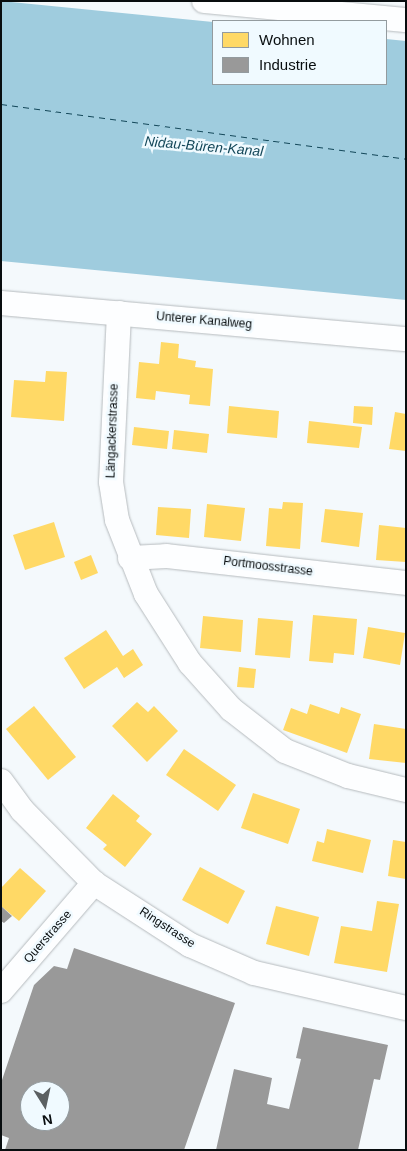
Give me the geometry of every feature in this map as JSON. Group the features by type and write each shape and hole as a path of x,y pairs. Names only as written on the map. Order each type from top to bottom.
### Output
{"street":[{"path":"204,1 406,20"},
{"name":"Unterer Kanalweg","path":"1,303 406,339"},
{"name":"Längackerstrasse","path":"119,313 110,482 117,520 130,558 146,594 190,663 231,709 285,750 348,776 406,790"},
{"name":"Portmoosstrasse","path":"130,558 166,556 406,583"},
{"name":"Ringstrasse","path":"1,781 22,810 94,884 190,944 254,973 406,1008"},
{"name":"Querstrasse","path":"1,991 94,884"}],"water":[{"name":"Nidau-Büren-Kanal","path":"1,1 212,22 212,85 387,85 387,39 406,41 406,300 1,261"}],"building: Wohnen":[{"path":"161,342 179,344 178,358 196,361 195,367 213,369 210,406 189,404 190,395 156,391 155,400 136,398 139,362 159,364"},
{"path":"46,371 67,372 64,421 11,417 14,380 45,382"},
{"path":"229,406 279,411 277,438 227,433"},
{"path":"354,406 373,407 372,425 353,423"},
{"path":"395,412 406,414 406,451 389,449"},
{"path":"309,421 362,427 359,448 307,443"},
{"path":"134,427 169,431 167,449 132,445"},
{"path":"174,430 209,434 207,453 172,449"},
{"path":"283,502 303,503 300,549 266,546 269,508 282,509"},
{"path":"207,504 245,508 241,541 204,537"},
{"path":"158,507 191,509 189,538 156,535"},
{"path":"325,509 363,513 359,547 321,542"},
{"path":"54,522 65,557 25,570 13,535"},
{"path":"379,525 406,528 406,562 376,560"},
{"path":"91,555 98,573 81,580 74,562"},
{"path":"313,615 357,619 354,655 334,653 333,663 309,661"},
{"path":"203,616 243,620 241,652 200,648"},
{"path":"258,618 293,621 290,658 255,655"},
{"path":"368,627 405,633 400,665 363,658"},
{"path":"106,630 123,656 133,649 143,665 124,678 117,667 84,689 64,658"},
{"path":"239,667 256,669 254,688 237,687"},
{"path":"137,702 148,712 154,706 178,731 147,762 112,726"},
{"path":"310,704 339,714 341,707 361,714 347,753 283,730 291,708 307,714"},
{"path":"34,706 76,757 48,780 6,729"},
{"path":"374,724 406,729 406,763 369,759"},
{"path":"184,749 236,785 218,811 166,775"},
{"path":"253,793 300,809 288,844 241,828"},
{"path":"113,794 140,816 136,821 152,834 125,867 103,849 107,845 86,828"},
{"path":"327,829 371,840 363,873 312,861 317,841 324,843"},
{"path":"393,840 406,842 406,879 388,876"},
{"path":"200,867 245,891 228,924 182,900"},
{"path":"20,868 46,891 19,921 1,906 1,888"},
{"path":"377,901 399,904 387,972 334,963 341,926 372,931"},
{"path":"276,906 319,917 309,956 266,944"}],"building: Industrie":[{"path":"1,906 12,916 4,923 1,921"},
{"path":"74,948 235,1003 184,1150 5,1150 9,1138 1,1135 1,1083 34,985 54,966 67,969"},
{"path":"303,1027 388,1045 380,1080 374,1079 358,1150 216,1150 234,1069 272,1078 267,1104 289,1109 301,1059 296,1058"}],"ferry route":[{"path":"1,104 406,159"}]}
